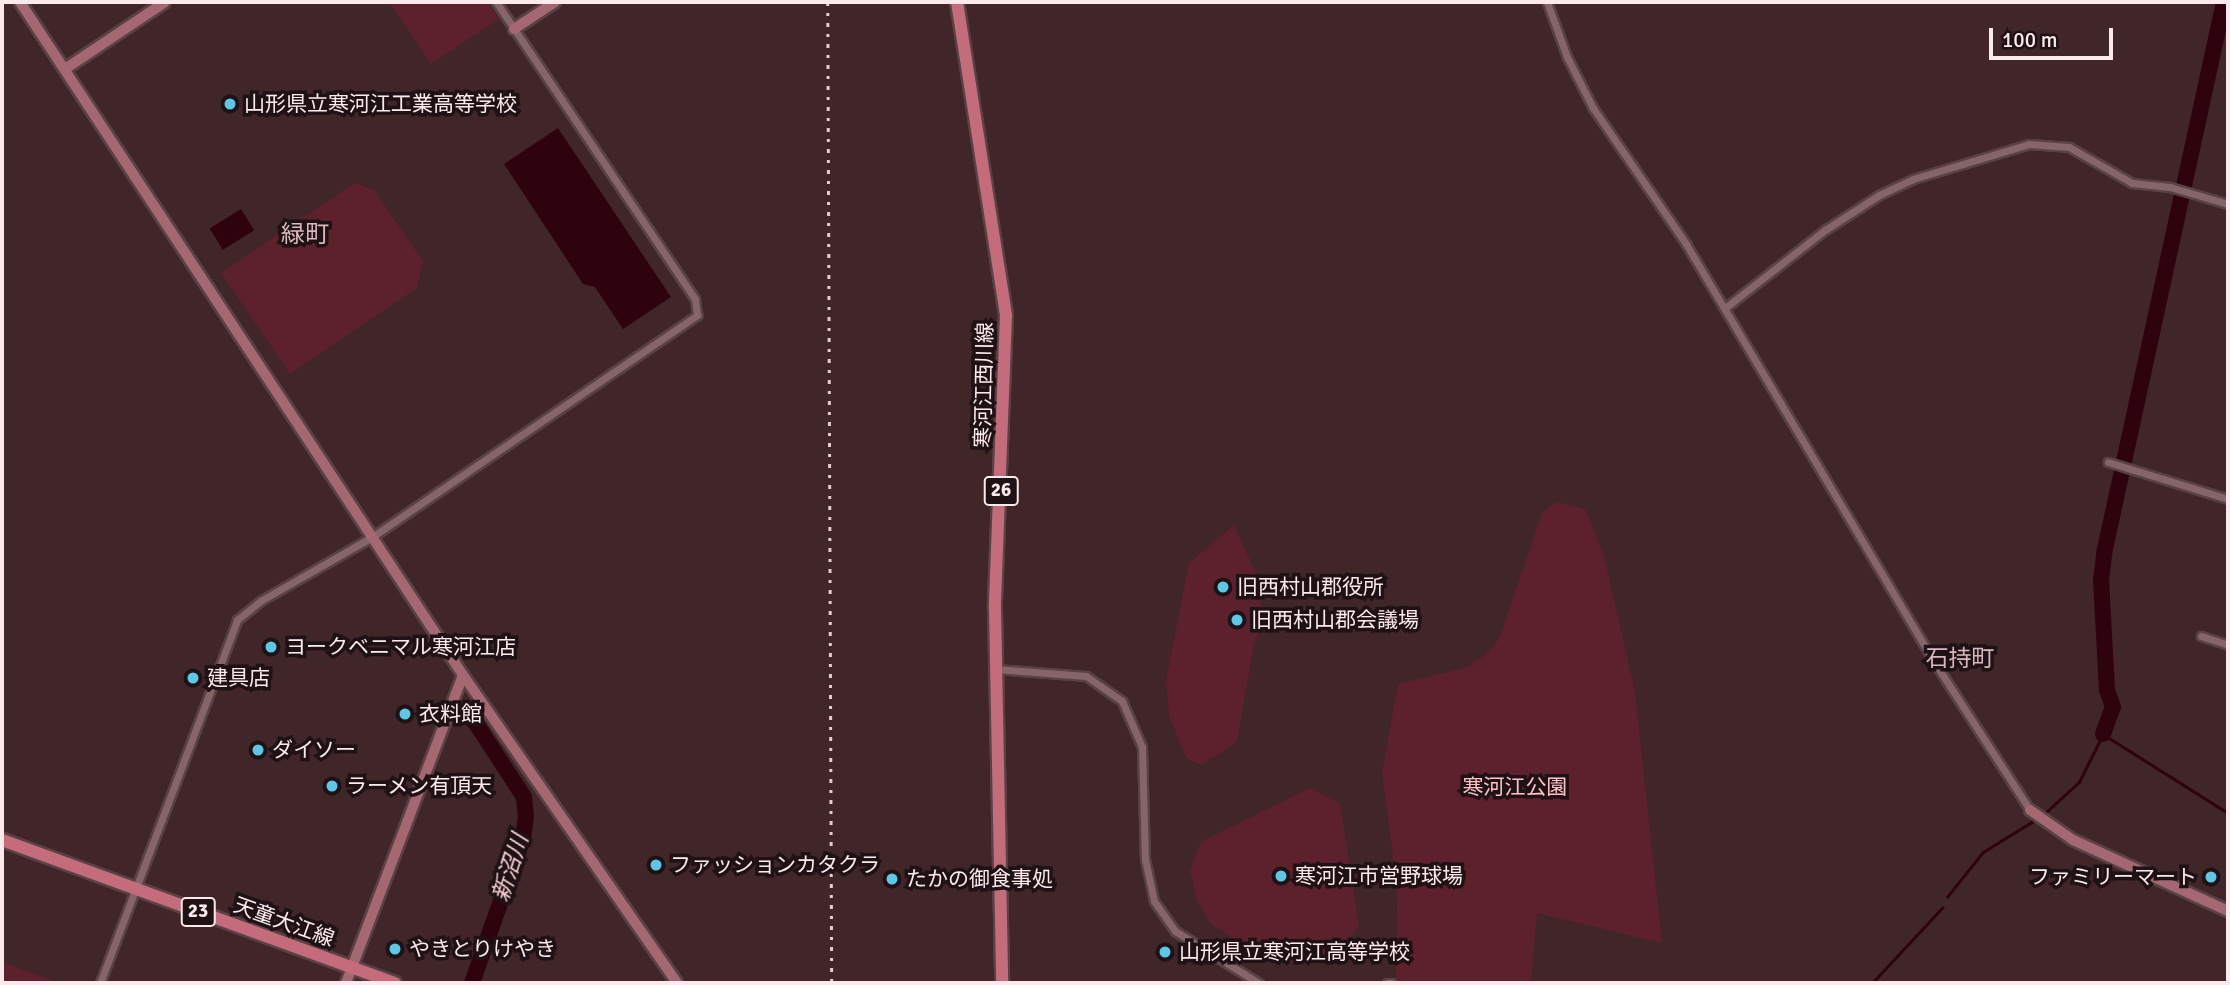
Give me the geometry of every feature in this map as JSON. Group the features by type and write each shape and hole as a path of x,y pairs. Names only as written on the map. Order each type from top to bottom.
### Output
{"main road":[{"name":"寒河江西川線","path":"957,2 1006,315 996,669 1002,983"},
{"name":"天童大江線","path":"2,840 395,983"}],"street":[{"path":"20,2 463,675 677,983"},
{"path":"65,69 164,2"},
{"path":"100,983 237,620 262,600 372,537 697,315 695,299 496,2"},
{"path":"514,29 555,2"},
{"path":"1547,2 1567,57 1593,108 1725,308 1931,657 2033,812 2046,824 2228,911"},
{"path":"1725,308 1825,230 1880,195 1926,175 2029,144 2069,147 2132,183 2170,187 2228,204"},
{"path":"2108,462 2228,499"},
{"path":"2201,636 2228,645"},
{"path":"996,669 1086,676 1122,701 1142,747 1145,859 1154,901 1175,931 1259,983"},
{"path":"346,983 463,675"}],"green space":[{"path":"389,2 487,2 499,19 431,64"},
{"path":"355,183 374,190 423,261 417,288 290,374 221,273"},
{"name":"寒河江公園","path":"1556,502 1585,509 1604,556 1635,691 1662,943 1537,913 1531,983 1396,983 1397,887 1382,772 1398,684 1465,668 1485,655 1499,639 1542,513"},
{"path":"1234,525 1257,576 1263,620 1254,644 1237,742 1201,765 1186,758 1169,715 1166,680 1189,563"},
{"path":"1310,788 1340,803 1359,925 1344,948 1323,961 1301,964 1253,952 1211,924 1197,901 1190,870 1201,842"},
{"path":"2,962 59,983 2,983"}],"shaded area":[{"path":"558,128 671,297 623,329 595,287 583,284 504,164"},
{"path":"241,209 254,230 223,250 210,229"}],"waterway":[{"path":"2103,734 2113,707 2107,690 2101,580 2105,549 2224,2"},
{"name":"新沼川","path":"472,983 523,838 526,817 524,797 475,722"},
{"path":"2043,815 2079,782 2103,734 2228,813"},
{"path":"1947,897 1983,852 2038,818"},
{"path":"1872,983 1942,908"}],"railway":[{"path":"828,2 832,983"}],"place":[{"name":"山形県立寒河江工業高等学校","path":"230,104"},
{"name":"旧西村山郡役所","path":"1223,587"},
{"name":"旧西村山郡会議場","path":"1237,620"},
{"name":"ヨークベニマル寒河江店","path":"271,647"},
{"name":"建具店","path":"193,678"},
{"name":"衣料館","path":"405,714"},
{"name":"ダイソー","path":"258,750"},
{"name":"ラーメン有頂天","path":"332,786"},
{"name":"ファッションカタクラ","path":"656,865"},
{"name":"寒河江市営野球場","path":"1281,876"},
{"name":"ファミリーマート","path":"2211,877"},
{"name":"たかの御食事処","path":"892,879"},
{"name":"やきとりけやき","path":"395,949"},
{"name":"山形県立寒河江高等学校","path":"1165,952"}],"district":[{"name":"緑町","path":"305,235"},
{"name":"石持町","path":"1960,659"}]}
